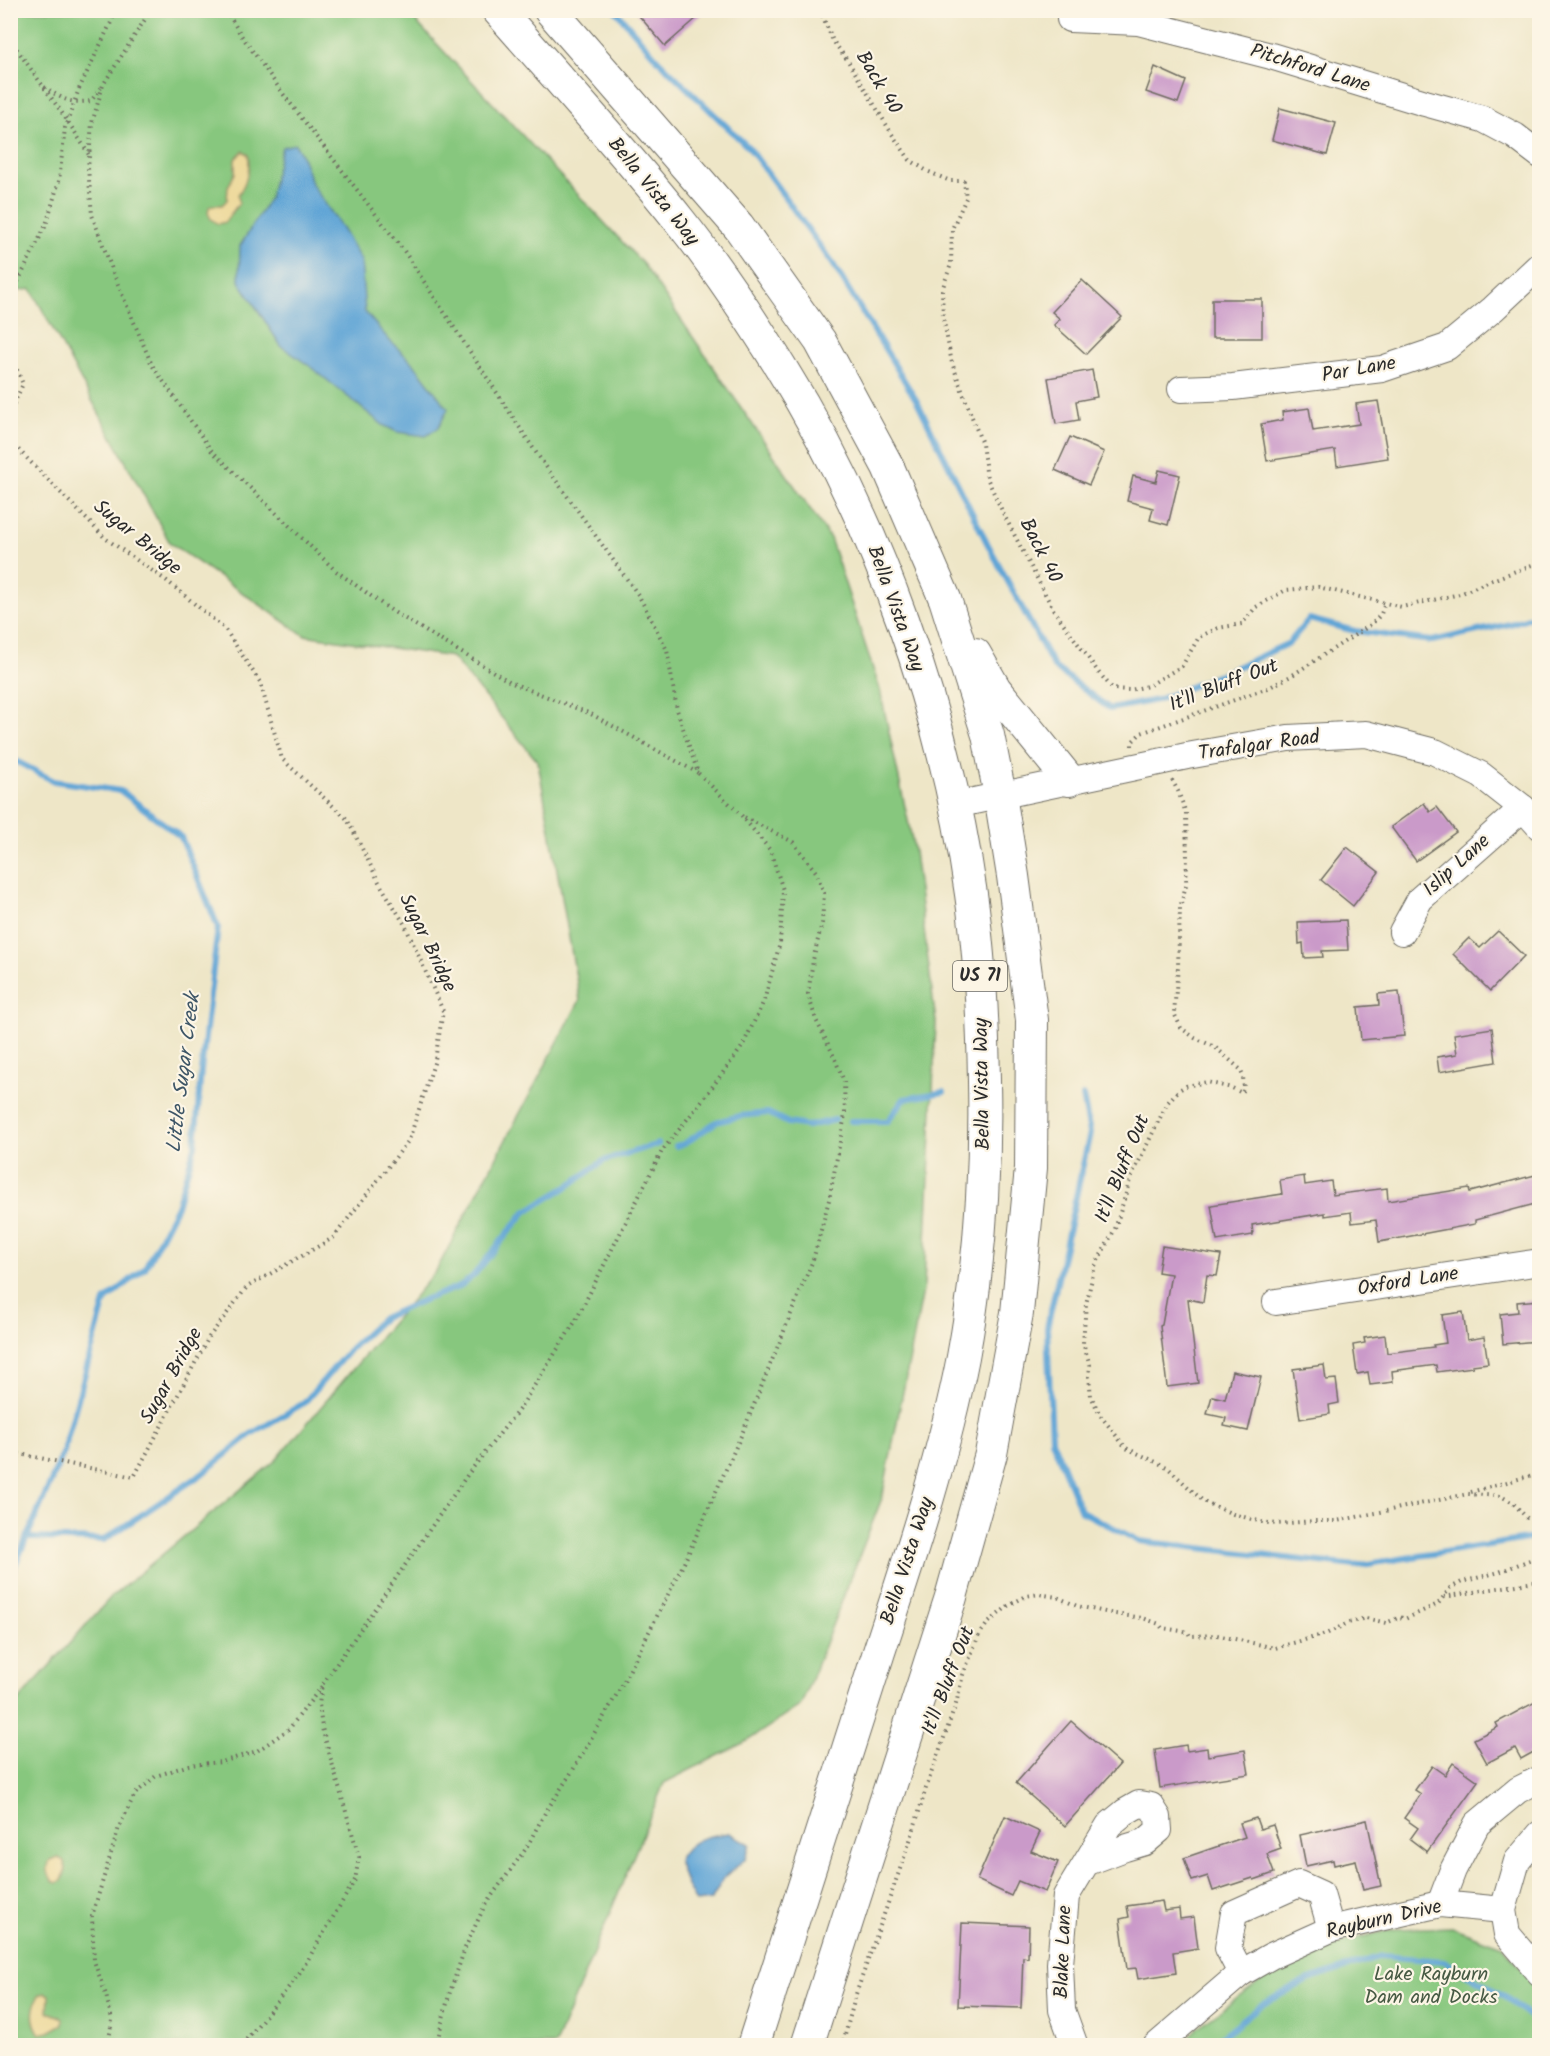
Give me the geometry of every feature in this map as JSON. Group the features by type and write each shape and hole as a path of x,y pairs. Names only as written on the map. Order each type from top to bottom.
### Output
{"main road":[{"name":"Bella Vista Way","path":"498,10 681,222 771,352 830,452 889,582 933,718 955,805 971,895 982,1002 985,1132 978,1252 962,1357 929,1497 753,2046"},
{"name":"Bella Vista Way","path":"550,10 739,227 820,341 888,467 945,599 988,735 1000,795 1032,1020 1031,1168 1017,1313 991,1454 954,1586 807,2046"},
{"path":"945,599 995,689 1069,780"}],"street":[{"name":"Pitchford Lane","path":"1070,20 1138,22 1271,56 1425,104 1483,119 1515,136 1539,155"},
{"name":"Par Lane","path":"1181,389 1233,387 1382,369 1437,351 1447,347 1475,324 1539,265"},
{"name":"Trafalgar Road","path":"955,805 1069,780 1288,738 1366,734 1435,752 1482,775 1531,818"},
{"name":"Islip Lane","path":"1402,932 1420,899 1531,818"},
{"name":"Oxford Lane","path":"1276,1302 1539,1262"},
{"path":"1440,1904 1453,1870 1477,1824 1518,1790 1539,1779"},
{"path":"1539,1834 1517,1861 1503,1910 1507,1934 1539,1973"},
{"name":"Blake Lane","path":"1075,2046 1062,2010 1060,1964 1066,1896 1088,1862"},
{"path":"1241,1973 1228,1948 1234,1913 1299,1884 1321,1894 1331,1929"},
{"name":"Rayburn Drive","path":"1156,2046 1241,1973 1271,1956 1331,1929 1440,1904 1503,1910"}],"path":[{"path":"10,298 46,225 59,181 65,128 74,103 117,10"},
{"path":"41,85 59,97 74,103 91,101 151,10"},
{"path":"226,10 284,95 404,251 537,454 639,596 667,650 677,710 698,773"},
{"name":"Back 40","path":"820,10 833,41 848,60 910,160 927,171 950,181 964,180 966,198 952,229 951,264 942,290 943,317 952,363 982,444 987,478 1003,513 1053,609 1113,689 1130,690 1148,686 1182,666 1199,637 1218,628 1242,624 1256,607 1286,590 1318,587 1402,607 1460,594 1539,562"},
{"path":"10,39 68,120 89,156"},
{"path":"103,85 92,123 89,156 92,215 114,275 152,365 211,450 336,571 392,611 512,682 591,714 698,773 741,815 770,850 783,890 780,943 764,1000 742,1047 662,1151 575,1322 520,1408 461,1483 322,1685 289,1729 257,1751 222,1762 189,1765 156,1776 135,1794 119,1827 92,1916 94,1961 112,2020 108,2046"},
{"path":"10,353 23,384 10,412"},
{"name":"Sugar Bridge","path":"10,441 105,538 167,581 225,629 260,682 282,759 347,819 380,884 405,925 443,1011 435,1060 409,1140 333,1238 247,1287 209,1337 134,1477 10,1452"},
{"name":"It'll Bluff Out","path":"1385,603 1381,614 1372,624 1291,676 1268,688 1141,733 1132,742 1135,761 1140,766 1168,776 1175,784 1185,813 1186,876 1179,908 1178,968 1173,1013 1181,1028 1224,1053 1240,1069 1244,1089 1242,1093 1207,1082 1186,1086 1173,1096 1130,1180 1112,1236 1095,1266 1086,1304 1083,1344 1090,1365 1089,1377 1094,1403 1120,1443 1167,1467 1203,1501 1233,1514 1276,1524 1337,1521 1461,1495 1539,1473"},
{"path":"436,2046 449,1995 465,1948 485,1905 525,1850 544,1813 585,1749 621,1687 684,1563 744,1429 813,1260 829,1200 845,1115 844,1081 816,1020 808,994 822,923 824,893 816,872 793,842 741,815"},
{"name":"It'll Bluff Out","path":"1461,1495 1501,1496 1513,1503 1527,1518 1539,1517"},
{"name":"It'll Bluff Out","path":"842,2046 856,1994 956,1704 963,1675 979,1635 1002,1610 1026,1596 1039,1594 1052,1596 1077,1606 1143,1618 1166,1629 1188,1632 1190,1636 1217,1635 1275,1648 1326,1634 1348,1623 1366,1618 1386,1623 1400,1617 1405,1619 1438,1604 1450,1588 1462,1582 1499,1572 1539,1556"},
{"name":"It'll Bluff Out","path":"1443,1597 1539,1581"},
{"path":"242,2046 300,1973 355,1880 359,1857 322,1728 319,1704 322,1685"}],"green space":[{"path":"11,11 406,11 643,264 830,538 880,690 913,844 936,1022 924,1286 882,1498 801,1705 747,1741 664,1783 555,2045 11,2045 10,1719 19,1700 110,1598 276,1460 436,1271 580,1000 538,762 452,657 304,635 170,543 31,289 11,292"},
{"name":"Lake Rayburn Dam and Docks","path":"1452,1927 1502,1946 1539,1990 1539,2045 1180,2046 1197,2028 1263,1979 1330,1945 1394,1929"}],"sand":[{"path":"243,151 248,154 249,165 238,195 239,203 225,222 218,224 211,219 208,213 209,207 222,205 227,200 228,187 235,173 235,159"},
{"path":"57,1857 64,1861 66,1869 62,1881 56,1883 49,1875 48,1866 50,1860"},
{"path":"45,1993 49,1995 48,2012 63,2018 63,2024 40,2034 35,2025 34,2010 39,1995"}],"water":[{"path":"295,144 313,186 361,260 365,312 413,363 448,409 438,428 426,436 397,432 383,425 281,346 239,281 240,246 269,199 282,147"},
{"path":"729,1833 750,1844 746,1858 724,1878 711,1900 696,1902 686,1884 678,1860 688,1847 699,1839"}],"building":[{"path":"634,10 706,10 665,46"},
{"path":"1155,67 1186,81 1178,103 1146,92"},
{"path":"1280,108 1336,123 1327,155 1272,140"},
{"path":"1082,280 1122,317 1086,354 1054,325 1060,319 1052,312"},
{"path":"1212,299 1262,299 1262,338 1212,338"},
{"path":"1092,370 1097,397 1076,401 1079,420 1056,424 1048,378"},
{"path":"1378,401 1388,458 1337,466 1335,450 1267,461 1261,424 1283,420 1282,412 1309,408 1313,431 1359,424 1356,404"},
{"path":"1070,437 1104,452 1089,485 1055,470"},
{"path":"1159,470 1180,475 1168,525 1150,520 1153,508 1127,501 1133,476 1156,482"},
{"path":"1424,803 1430,812 1437,807 1456,832 1416,861 1391,827"},
{"path":"1347,847 1379,872 1353,906 1321,880"},
{"path":"1346,920 1348,950 1322,951 1323,957 1304,958 1303,943 1299,944 1298,922"},
{"path":"1498,931 1524,956 1490,991 1453,954 1469,938 1480,948"},
{"path":"1399,992 1404,1036 1361,1040 1358,1007 1379,1005 1378,994"},
{"path":"1492,1028 1496,1062 1439,1072 1437,1057 1457,1054 1454,1034"},
{"path":"1539,1174 1539,1203 1475,1220 1475,1224 1379,1242 1376,1220 1352,1223 1351,1212 1325,1216 1325,1213 1252,1225 1253,1235 1217,1241 1211,1205 1282,1194 1280,1180 1304,1176 1305,1185 1331,1181 1333,1195 1387,1188 1388,1201 1469,1188 1470,1192"},
{"path":"1162,1246 1221,1255 1217,1276 1207,1275 1203,1302 1188,1299 1198,1383 1167,1387 1160,1326 1171,1274 1158,1272"},
{"path":"1539,1300 1539,1341 1503,1344 1500,1314 1518,1312 1517,1302"},
{"path":"1463,1312 1467,1340 1484,1337 1488,1363 1437,1372 1436,1365 1392,1371 1393,1382 1370,1385 1368,1372 1357,1374 1353,1345 1365,1343 1364,1338 1385,1335 1387,1353 1434,1347 1433,1345 1446,1343 1442,1315"},
{"path":"1324,1365 1326,1380 1336,1379 1339,1403 1329,1405 1330,1414 1300,1419 1293,1369"},
{"path":"1232,1371 1261,1377 1248,1431 1224,1426 1226,1418 1207,1414 1212,1396 1225,1399"},
{"path":"1539,1700 1539,1749 1521,1759 1515,1748 1487,1763 1474,1739 1498,1727 1496,1723"},
{"path":"1071,1721 1120,1764 1065,1826 1016,1783"},
{"path":"1186,1745 1187,1751 1207,1748 1208,1756 1245,1750 1249,1774 1160,1788 1155,1750"},
{"path":"1453,1763 1478,1781 1427,1852 1410,1839 1418,1828 1404,1818 1421,1794 1415,1790 1432,1766 1445,1775"},
{"path":"1005,1816 1040,1832 1031,1851 1058,1862 1045,1892 1018,1881 1011,1896 977,1880"},
{"path":"1256,1818 1260,1829 1273,1825 1281,1849 1267,1854 1274,1873 1213,1891 1208,1876 1192,1881 1184,1858 1245,1837 1240,1823"},
{"path":"1367,1820 1381,1886 1363,1890 1356,1860 1334,1865 1333,1860 1306,1866 1300,1835"},
{"path":"1162,1901 1164,1911 1179,1909 1180,1919 1194,1917 1198,1948 1173,1952 1176,1973 1138,1979 1136,1968 1127,1969 1120,1919 1129,1917 1127,1906"},
{"path":"962,1923 1029,1926 1028,1958 1023,1957 1021,2008 958,2006"}],"waterway":[{"path":"615,10 658,60 750,149 833,264 918,403 985,539 1054,667 1110,709 1157,700 1222,674 1289,643 1309,619 1355,631 1432,641 1510,624 1540,614"},
{"name":"Little Sugar Creek","path":"10,758 54,781 121,791 181,837 218,927 201,1071 195,1146 177,1206 145,1268 105,1301 63,1453 10,1577"},
{"path":"851,1121 888,1121 904,1099 944,1092"},
{"path":"1083,1096 1090,1133 1047,1328 1052,1440 1081,1511 1139,1541 1355,1566 1540,1537"},
{"path":"676,1146 684,1144 716,1122 740,1116 768,1113 788,1123 808,1126 835,1120"},
{"path":"27,1538 104,1540 202,1474 251,1434 304,1403 351,1348 383,1318 459,1287 473,1276 525,1212 570,1185 603,1161 658,1144"},
{"path":"1210,2046 1261,2005 1306,1981 1381,1956 1444,1961 1502,1995 1540,2024"}]}
